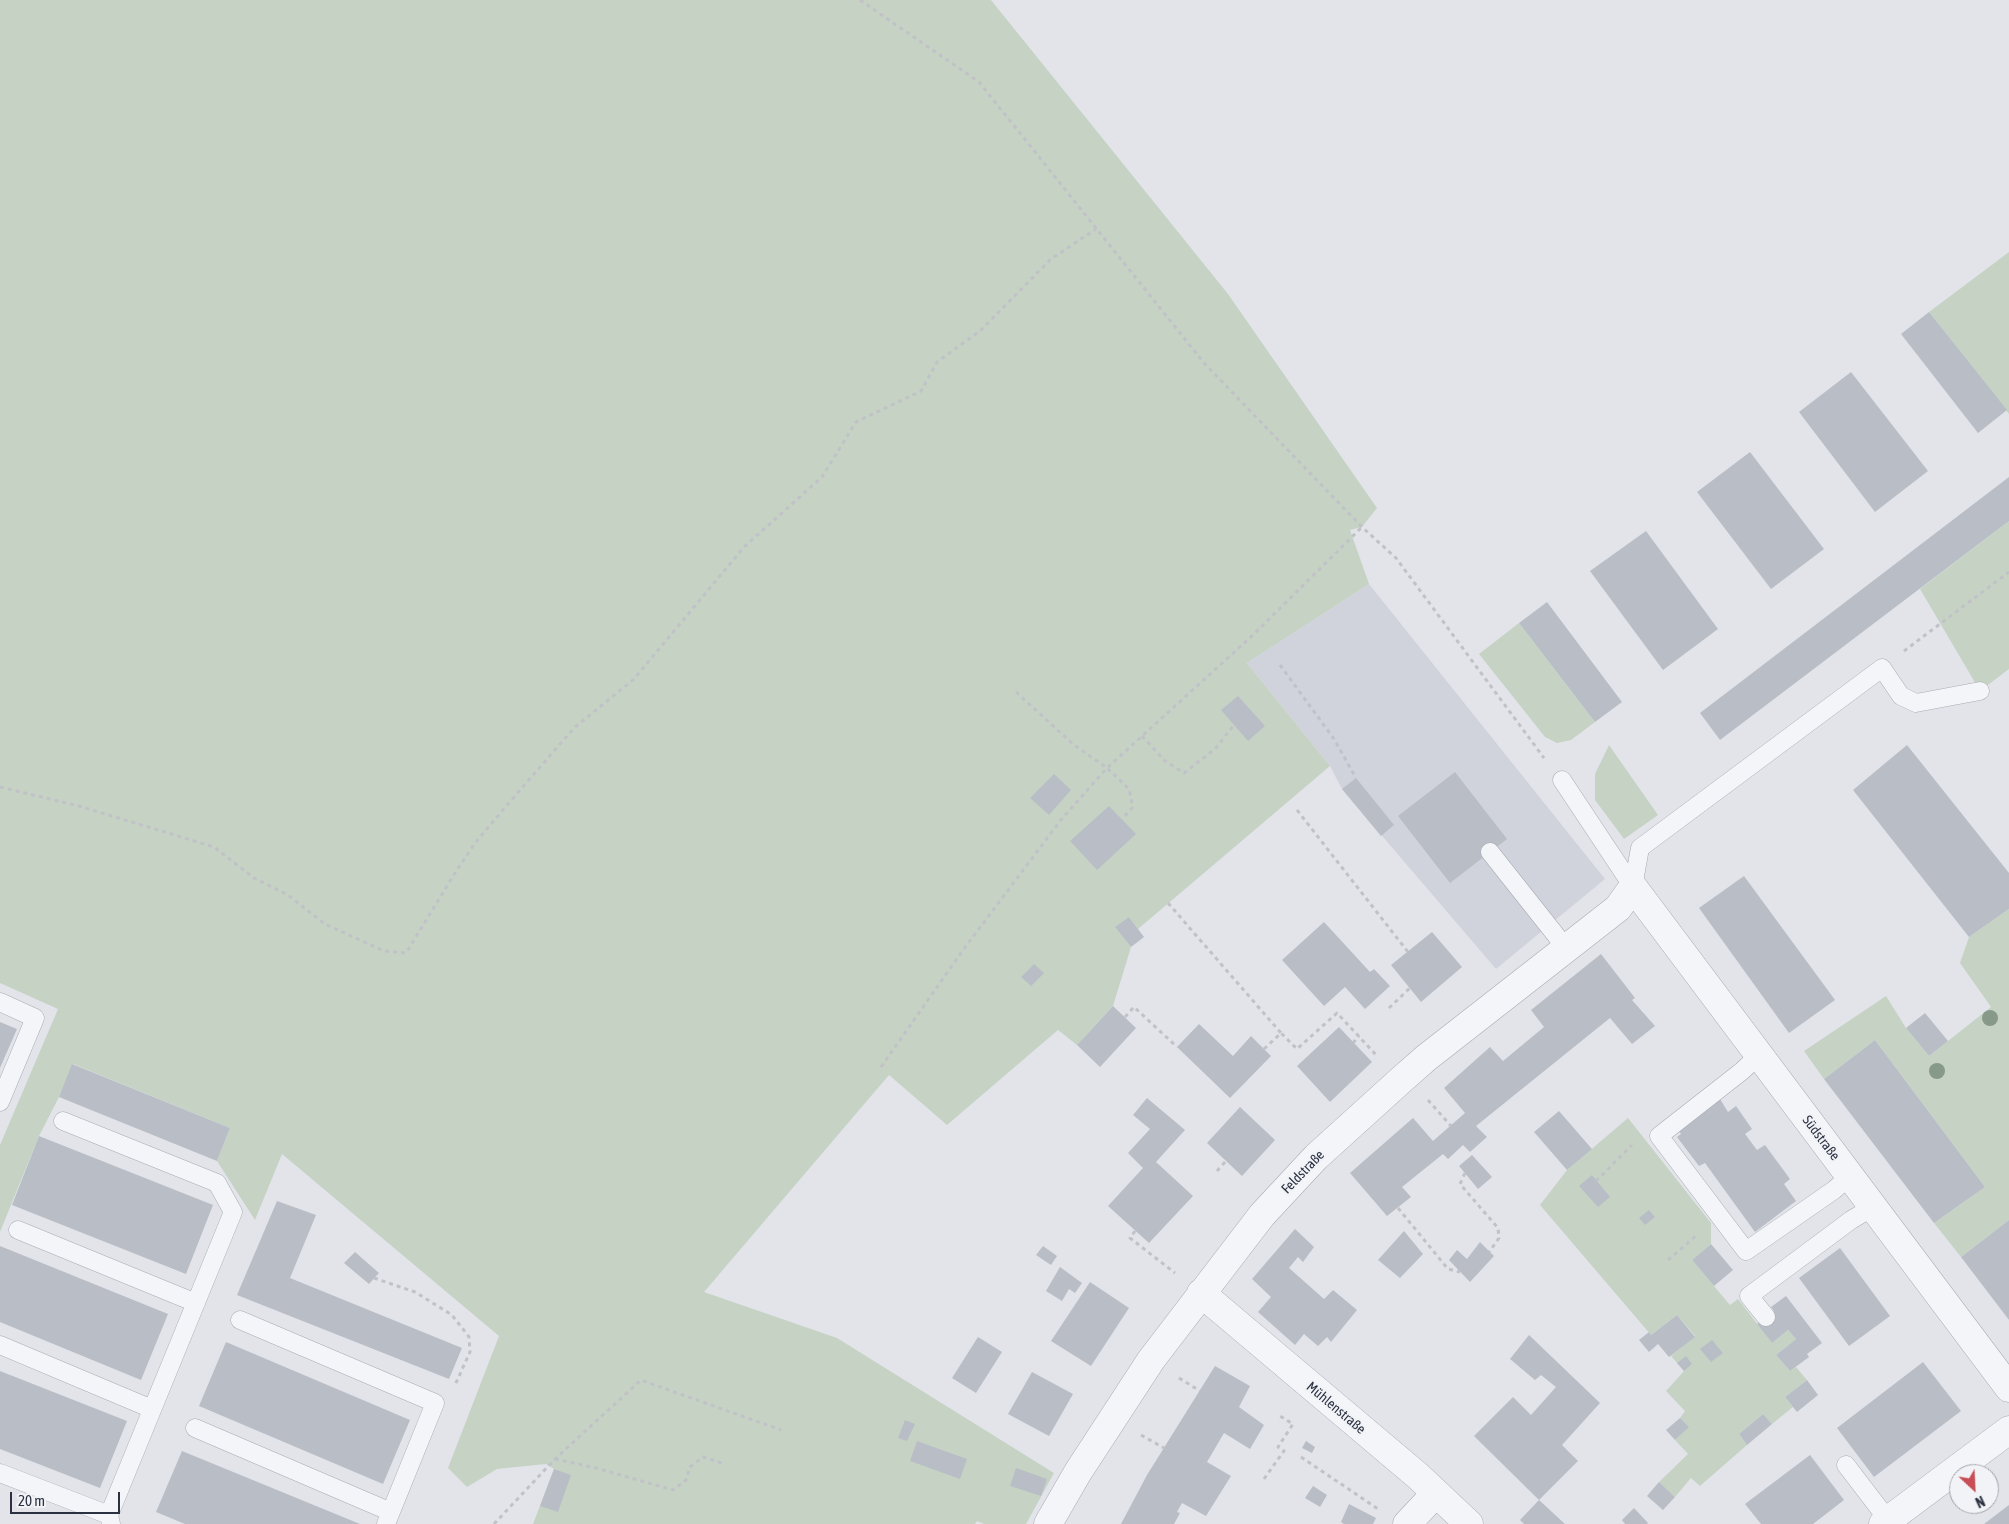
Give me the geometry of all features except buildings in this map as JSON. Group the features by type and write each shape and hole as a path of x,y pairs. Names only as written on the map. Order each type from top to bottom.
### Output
{"street":[{"name":"Feldstraße","path":"1048,1524 1078,1472 1137,1382 1262,1215 1316,1158 1401,1080 1446,1042 1618,908 1633,887"},
{"name":"Südstraße","path":"1633,887 2009,1388"},
{"name":"Mühlenstraße","path":"1201,1294 1436,1493 1469,1524"},
{"path":"1886,1522 2009,1430"},
{"path":"1407,1524 1436,1493"}],"lane":[{"path":"1633,887 1640,848 1882,668 1901,696 1916,703 1980,691"},
{"path":"1562,780 1633,887"},
{"path":"1490,852 1566,948"},
{"path":"0,1002 35,1018 0,1102"},
{"path":"1759,1055 1742,1071 1659,1136 1746,1251 1834,1190 1850,1176"},
{"path":"0,1473 110,1519 152,1410 233,1212 217,1184 63,1121"},
{"path":"1766,1317 1749,1296 1872,1206"},
{"path":"18,1230 196,1303"},
{"path":"195,1428 388,1518 435,1403 240,1320"},
{"path":"0,1345 152,1410"},
{"path":"1846,1465 1886,1522"}],"path":[{"path":"860,0 978,82 1204,363 1362,527 1396,558 1562,780"},
{"path":"0,787 111,815 173,836 214,847 254,878 288,895 325,924 384,951 406,953 454,872 475,843 508,804 574,728 634,679 744,547 822,477 856,422 921,391 937,362 980,331 1051,259 1096,229"},
{"path":"881,1067 963,950 1060,821 1107,768 1253,635 1362,527"},
{"path":"1882,668 2009,572"},
{"path":"1280,665 1334,739 1356,778"},
{"path":"1016,692 1074,745 1107,768 1129,789 1133,807 1122,819"},
{"path":"1142,736 1165,761 1184,773 1215,749 1234,725"},
{"path":"1297,810 1408,952"},
{"path":"1168,903 1297,1049 1338,1013 1401,1080 1419,1089 1451,1126"},
{"path":"1389,1008 1410,988"},
{"path":"1125,1017 1134,1007 1176,1047"},
{"path":"1264,1049 1281,1033"},
{"path":"1354,1042 1360,1036"},
{"path":"1596,1181 1641,1136 1659,1136"},
{"path":"1217,1170 1226,1161"},
{"path":"1465,1173 1460,1184 1498,1228 1499,1238 1489,1252"},
{"path":"1398,1208 1448,1269 1460,1272"},
{"path":"1668,1260 1720,1216"},
{"path":"1135,1231 1130,1238 1201,1294"},
{"path":"374,1278 415,1292 452,1316 469,1337 470,1352 449,1399 435,1403"},
{"path":"494,1524 555,1459 641,1380 780,1430"},
{"path":"1264,1480 1284,1451 1278,1448 1292,1424 1280,1416"},
{"path":"555,1459 596,1468 673,1490 686,1480 690,1466 703,1457 726,1464"},
{"path":"1301,1457 1381,1510"}],"shaded area":[{"path":"1369,584 1605,879 1496,969 1342,789 1330,766 1247,663"}],"green space":[{"path":"0,0 991,0 1228,294 1377,508 1362,527 1350,530 1369,584 1247,663 1330,766 1138,929 1129,917 1116,927 1131,947 1113,1006 1077,1045 1058,1030 947,1125 889,1075 704,1292 837,1338 1054,1473 1026,1524 984,1524 977,1521 975,1524 533,1524 554,1469 546,1464 497,1469 467,1487 448,1468 499,1336 282,1154 255,1220 217,1161 230,1128 73,1064 39,1136 0,1232 0,1145 58,1009 0,983"},
{"path":"2009,252 2009,414 1929,312"},
{"path":"2009,521 2009,669 1980,691 1920,589"},
{"path":"1519,623 1595,722 1571,740 1557,743 1545,737 1479,654"},
{"path":"1609,745 1658,815 1624,839 1595,800 1595,774"},
{"path":"2009,909 2009,1220 1961,1257 1934,1223 1985,1187 1875,1040 1824,1079 1804,1051 1886,996 1906,1028 1929,1056 1991,1007 1960,963 1969,937"},
{"path":"1628,1118 1711,1223 1711,1244 1692,1260 1730,1305 1738,1299 1772,1343 1788,1330 1796,1339 1776,1355 1790,1371 1796,1367 1807,1380 1785,1397 1793,1407 1772,1424 1763,1414 1739,1434 1747,1445 1700,1486 1691,1478 1675,1497 1659,1482 1688,1454 1675,1440 1688,1427 1680,1418 1685,1411 1666,1391 1684,1371 1671,1356 1695,1336 1677,1315 1651,1335 1540,1205 1567,1170"}]}
